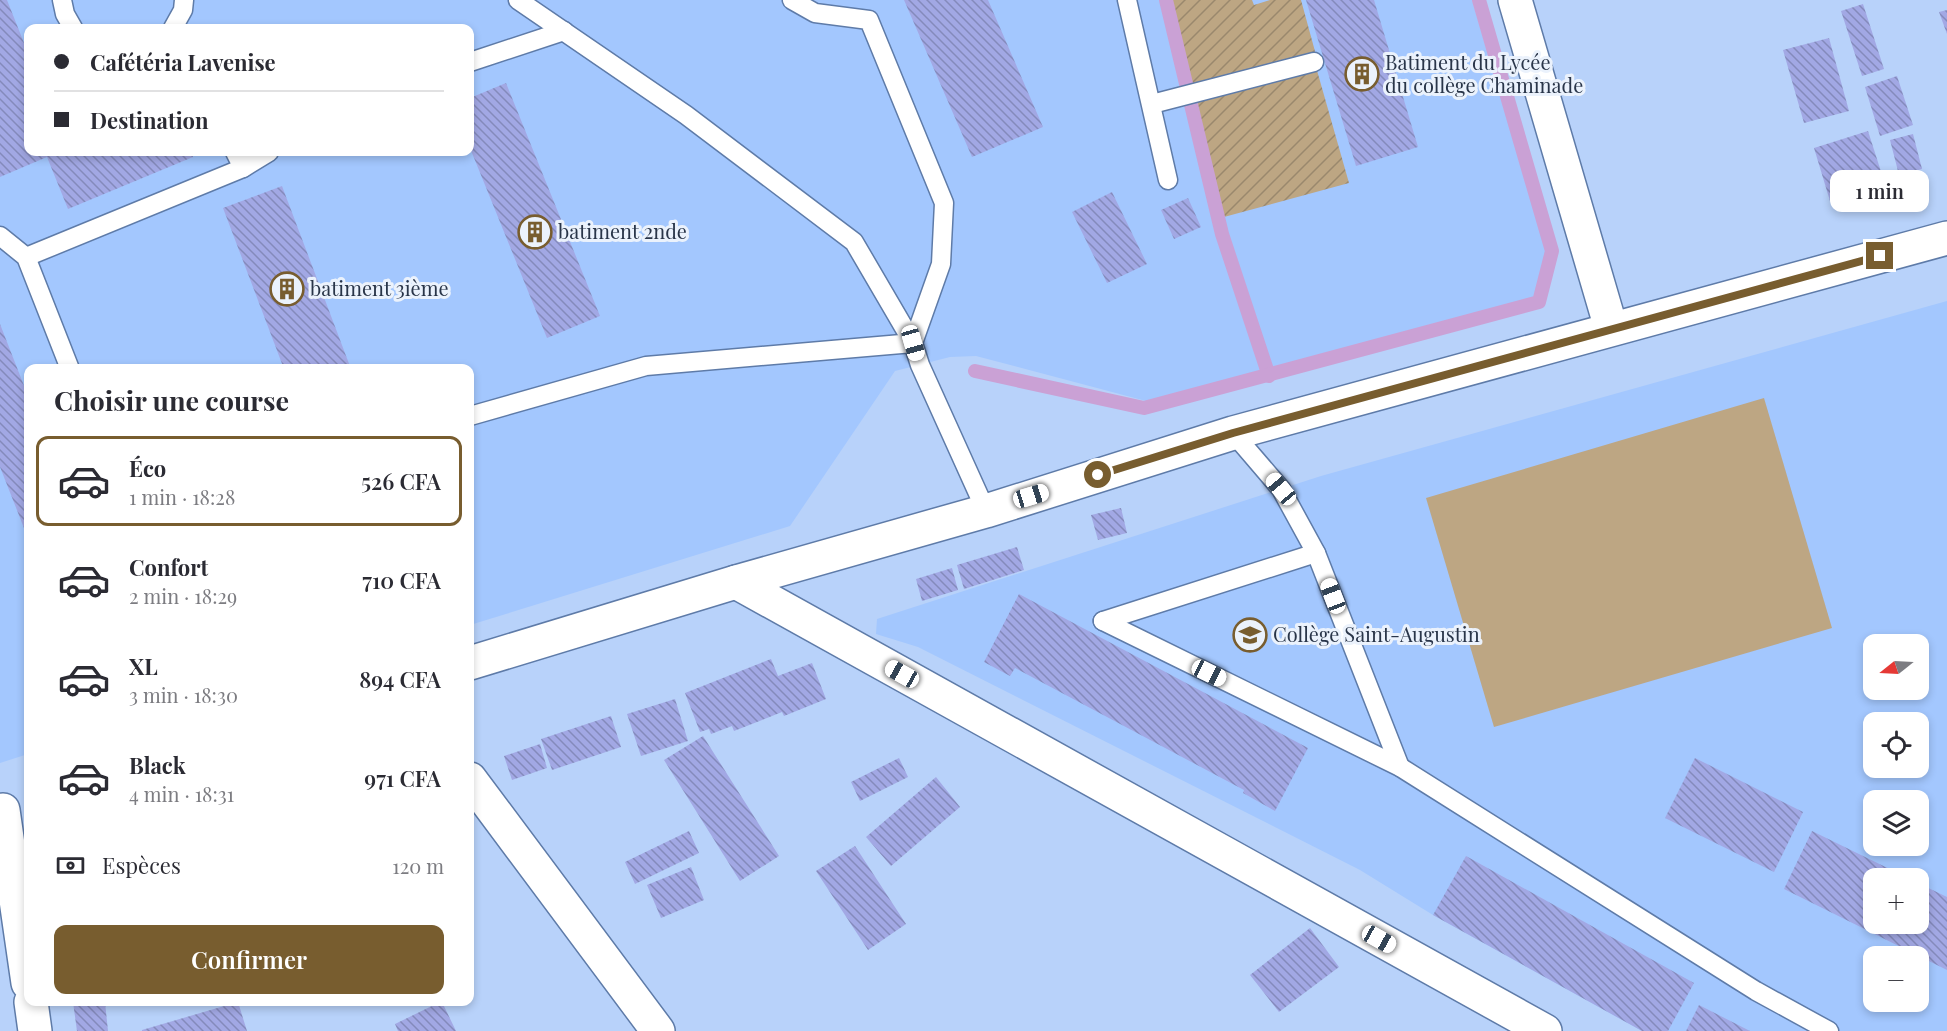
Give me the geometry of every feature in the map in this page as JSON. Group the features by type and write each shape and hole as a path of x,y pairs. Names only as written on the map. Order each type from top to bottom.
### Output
{"street":[{"path":"1515,0 1611,328"},
{"path":"474,662 736,582 986,511 1233,433 1947,238"},
{"path":"736,582 1545,1031"},
{"path":"474,784 658,1031"},
{"path":"11,807 24,942"},
{"path":"32,1006 35,1031"}],"lane":[{"path":"62,0 65,14 71,24"},
{"path":"175,24 184,0"},
{"path":"518,0 686,115 854,242 913,343 920,365 986,511"},
{"path":"792,0 815,13 869,20 944,202 941,264 913,343"},
{"path":"1127,0 1168,180"},
{"path":"474,61 564,31"},
{"path":"1152,104 1314,62"},
{"path":"26,257 239,160 254,156"},
{"path":"0,236 26,257 68,364"},
{"path":"474,415 646,366 913,343"},
{"path":"1233,433 1281,489 1316,553 1400,767"},
{"path":"1316,553 1103,621 1400,767 1756,991 1829,1031"}],"shaded area":[{"path":"0,0 1472,0 1546,251 1534,297 1146,401 976,356 950,357 895,371 790,526 474,624 474,364 24,364 24,755 0,763"},
{"path":"1169,0 1252,0 1254,5 1270,0 1301,0 1316,55 1192,90"},
{"path":"1316,67 1349,183 1224,217 1194,101"},
{"path":"1947,301 1947,1031 1642,1031 1433,915 1360,870 918,647 876,634 877,619 1321,476"},
{"path":"1764,398 1832,628 1494,727 1426,498"}],"building":[{"path":"0,0 7,0 24,43 24,156 193,157 68,209 47,157 0,177"},
{"path":"904,0 988,0 1043,127 972,157"},
{"name":"Batiment du Lycée du collège Chaminade","path":"1306,0 1374,0 1418,147 1356,166"},
{"path":"1863,4 1884,69 1862,76 1841,11"},
{"path":"1947,10 1947,34 1939,12"},
{"path":"1829,38 1849,111 1804,123 1783,50"},
{"path":"1897,76 1913,125 1880,136 1865,87"},
{"name":"batiment 2nde","path":"506,83 600,316 547,338 473,156 474,96"},
{"path":"1868,131 1885,184 1830,201 1814,148"},
{"path":"1913,134 1922,169 1899,175 1890,140"},
{"name":"batiment 3ième","path":"282,186 349,364 282,364 223,208"},
{"path":"1112,192 1147,264 1107,283 1072,212"},
{"path":"1188,198 1201,227 1174,239 1161,210"},
{"path":"0,324 24,386 24,528 0,467"},
{"path":"1121,508 1127,533 1098,540 1091,515"},
{"path":"1017,547 1024,570 964,589 957,565"},
{"path":"952,568 958,590 922,601 916,579"},
{"path":"1019,594 1308,748 1275,811 1243,793 1244,790 1015,668 1010,676 984,662"},
{"path":"771,659 778,676 812,663 826,699 784,716 782,712 734,731 732,726 711,734 709,729 700,732 685,693"},
{"path":"675,699 688,741 641,756 627,714"},
{"path":"611,716 621,747 552,770 541,739"},
{"path":"703,736 779,856 740,881 664,760"},
{"path":"540,744 547,768 512,780 504,756"},
{"path":"899,758 908,777 860,801 851,782"},
{"path":"1695,758 1803,812 1774,872 1665,818"},
{"path":"936,777 960,807 891,866 866,837"},
{"path":"689,831 699,853 635,884 625,862"},
{"path":"1812,831 1888,868 1863,868 1863,928 1784,889"},
{"path":"855,846 906,924 868,950 816,871"},
{"path":"1466,856 1694,983 1668,1031 1642,1031 1433,915"},
{"path":"691,867 704,900 661,918 647,885"},
{"path":"1929,888 1947,897 1947,970 1929,961 1929,946 1899,946 1875,934 1929,934"},
{"path":"1310,928 1339,967 1279,1012 1250,975"},
{"path":"1699,1005 1750,1031 1686,1031"},
{"path":"74,1006 105,1006 108,1031 77,1031"},
{"path":"224,1006 239,1006 247,1031 142,1031"},
{"path":"432,1006 444,1006 456,1031 398,1031 395,1024"}],"waterway":[{"path":"1166,0 1222,234 1269,376"},
{"path":"975,371 1144,408 1539,302 1552,251 1479,0"}],"place":[{"name":"Batiment du Lycée du collège Chaminade","path":"1362,74"},
{"name":"batiment 2nde","path":"535,232"},
{"name":"batiment 3ième","path":"287,289"},
{"name":"Collège Saint-Augustin","path":"1250,635"}],"route":[{"path":"1098,475 1233,433 1880,256"}]}
